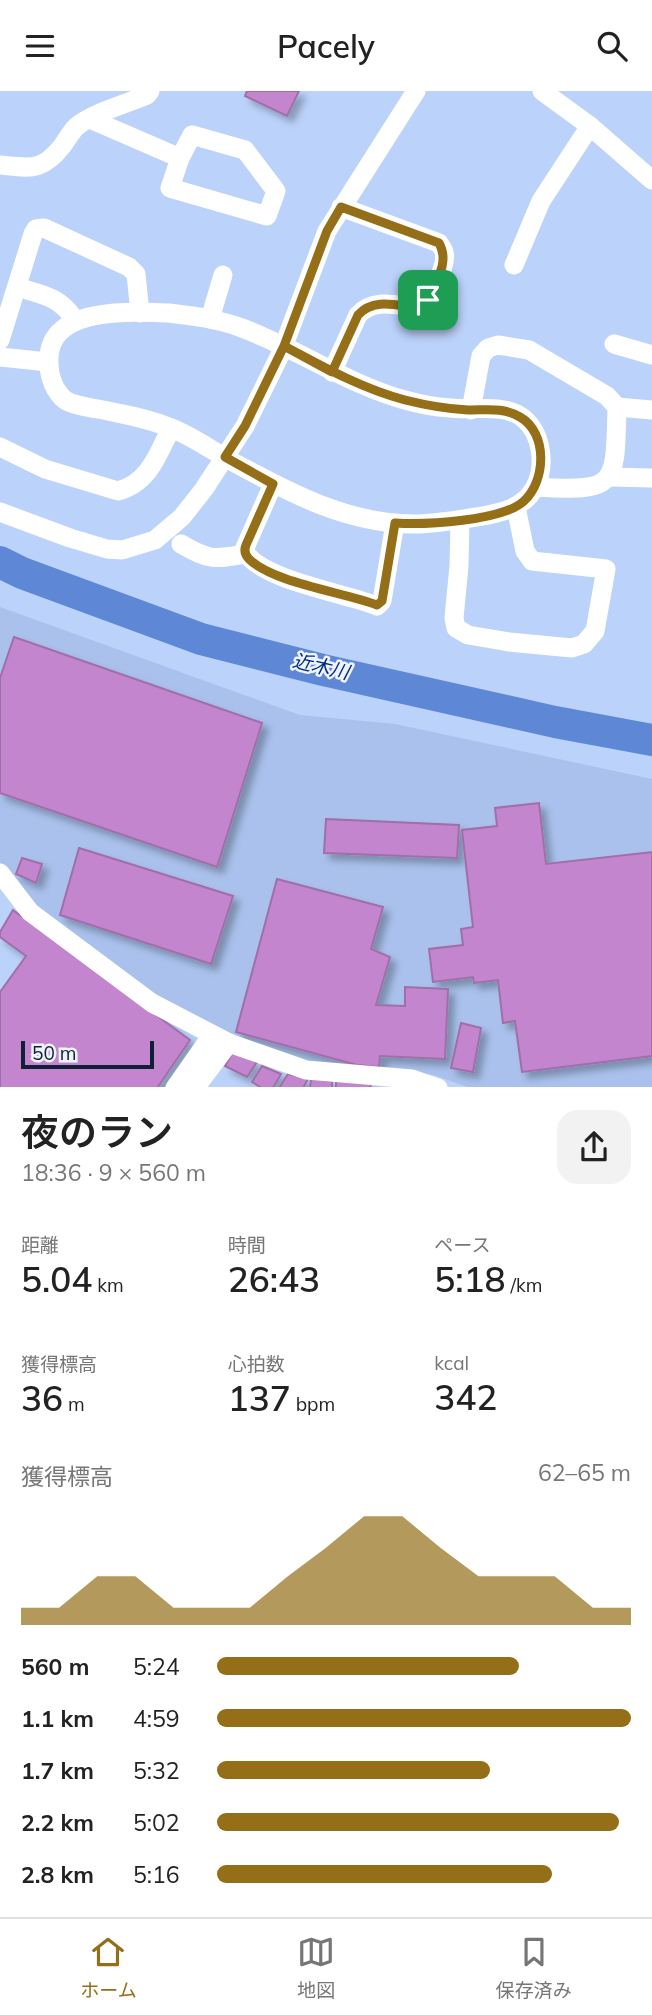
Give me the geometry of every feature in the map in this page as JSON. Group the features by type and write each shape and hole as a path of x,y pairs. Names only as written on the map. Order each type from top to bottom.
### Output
{"street":[{"path":"0,165 32,169 46,162 61,148 76,127 150,91"},
{"path":"0,512 107,549 122,550 155,540 182,517 245,426 284,346 327,231 416,91"},
{"path":"542,91 590,126 652,180"},
{"path":"90,119 180,157"},
{"path":"514,265 541,201 590,126"},
{"path":"192,135 245,150 276,191 267,216 170,188 180,157 192,135"},
{"path":"332,372 358,315 365,307 374,303 420,308 428,300 445,259 439,243 341,207"},
{"path":"0,341 36,229 44,228 129,267 136,274 141,313"},
{"path":"210,319 223,275"},
{"path":"17,287 56,299 75,320"},
{"path":"141,313 169,313 210,319 240,327 284,346 332,372 404,400 471,410 506,410 523,418 532,430 541,452 536,487 525,501 516,507 460,520 423,524 395,523 348,515 273,484 171,428 77,405 65,400 55,387 48,362 50,349 55,336 75,320 141,313"},
{"path":"614,344 652,355"},
{"path":"471,410 481,356 488,348 498,345 529,350 607,396 617,407 652,410"},
{"path":"0,357 48,362"},
{"path":"536,487 580,489 594,487 606,481 613,469 616,449 617,407"},
{"path":"0,447 45,469 118,491 146,477 171,428"},
{"path":"609,477 652,478"},
{"path":"273,484 246,545 246,554 248,559 263,568 288,579 377,605 382,601 395,523"},
{"path":"460,520 454,618 456,628 468,635 509,642 572,648 584,643 595,631 606,569 532,561 525,551 516,507"},
{"path":"181,544 212,559 246,554"},
{"path":"0,873 30,912 152,1003 221,1039 306,1070 438,1087"},
{"path":"175,1087 221,1039"},
{"path":"195,1087 221,1039"}],"shaded area":[{"path":"0,607 300,715 395,724 652,779 652,1087 467,1087 434,1075 307,1063 228,1036 151,994 39,911 0,863"}],"building":[{"path":"247,91 299,91 287,116 245,96"},
{"path":"14,637 262,723 217,867 0,793 0,678"},
{"path":"539,803 546,864 652,852 652,1056 522,1072 515,1021 503,1023 498,980 474,983 473,977 433,982 429,949 463,945 461,929 473,927 462,830 497,826 495,808"},
{"path":"326,819 459,825 457,858 324,853"},
{"path":"79,848 233,896 211,964 60,915"},
{"path":"22,858 42,864 36,883 16,874"},
{"path":"277,879 383,907 371,949 390,957 376,1005 405,1006 405,987 448,989 445,1059 380,1056 379,1067 357,1065 236,1032"},
{"path":"13,910 190,1040 158,1087 0,1087 0,992 26,956 0,937 0,932"},
{"path":"461,1023 481,1028 473,1072 451,1068"},
{"path":"233,1052 257,1062 247,1077 225,1066"},
{"path":"262,1066 281,1074 274,1087 260,1087 252,1082"},
{"path":"288,1074 308,1079 304,1087 280,1087"},
{"path":"311,1079 332,1081 332,1087 310,1087"},
{"path":"336,1081 371,1084 370,1087 336,1087"}],"waterway":[{"name":"近木川","path":"0,562 22,573 201,639 323,670 555,722 652,740"}],"route":[{"path":"428,300 420,308 374,303 365,307 358,315 332,372 284,346 245,426 225,457 273,484 244,550 248,559 288,579 377,605 382,601 395,523 442,523 503,512 525,501 536,487 541,452 532,430 523,418 506,410 448,408 404,400 332,372 284,346 320,256 327,231 341,207 439,243 445,259 428,300"}]}
